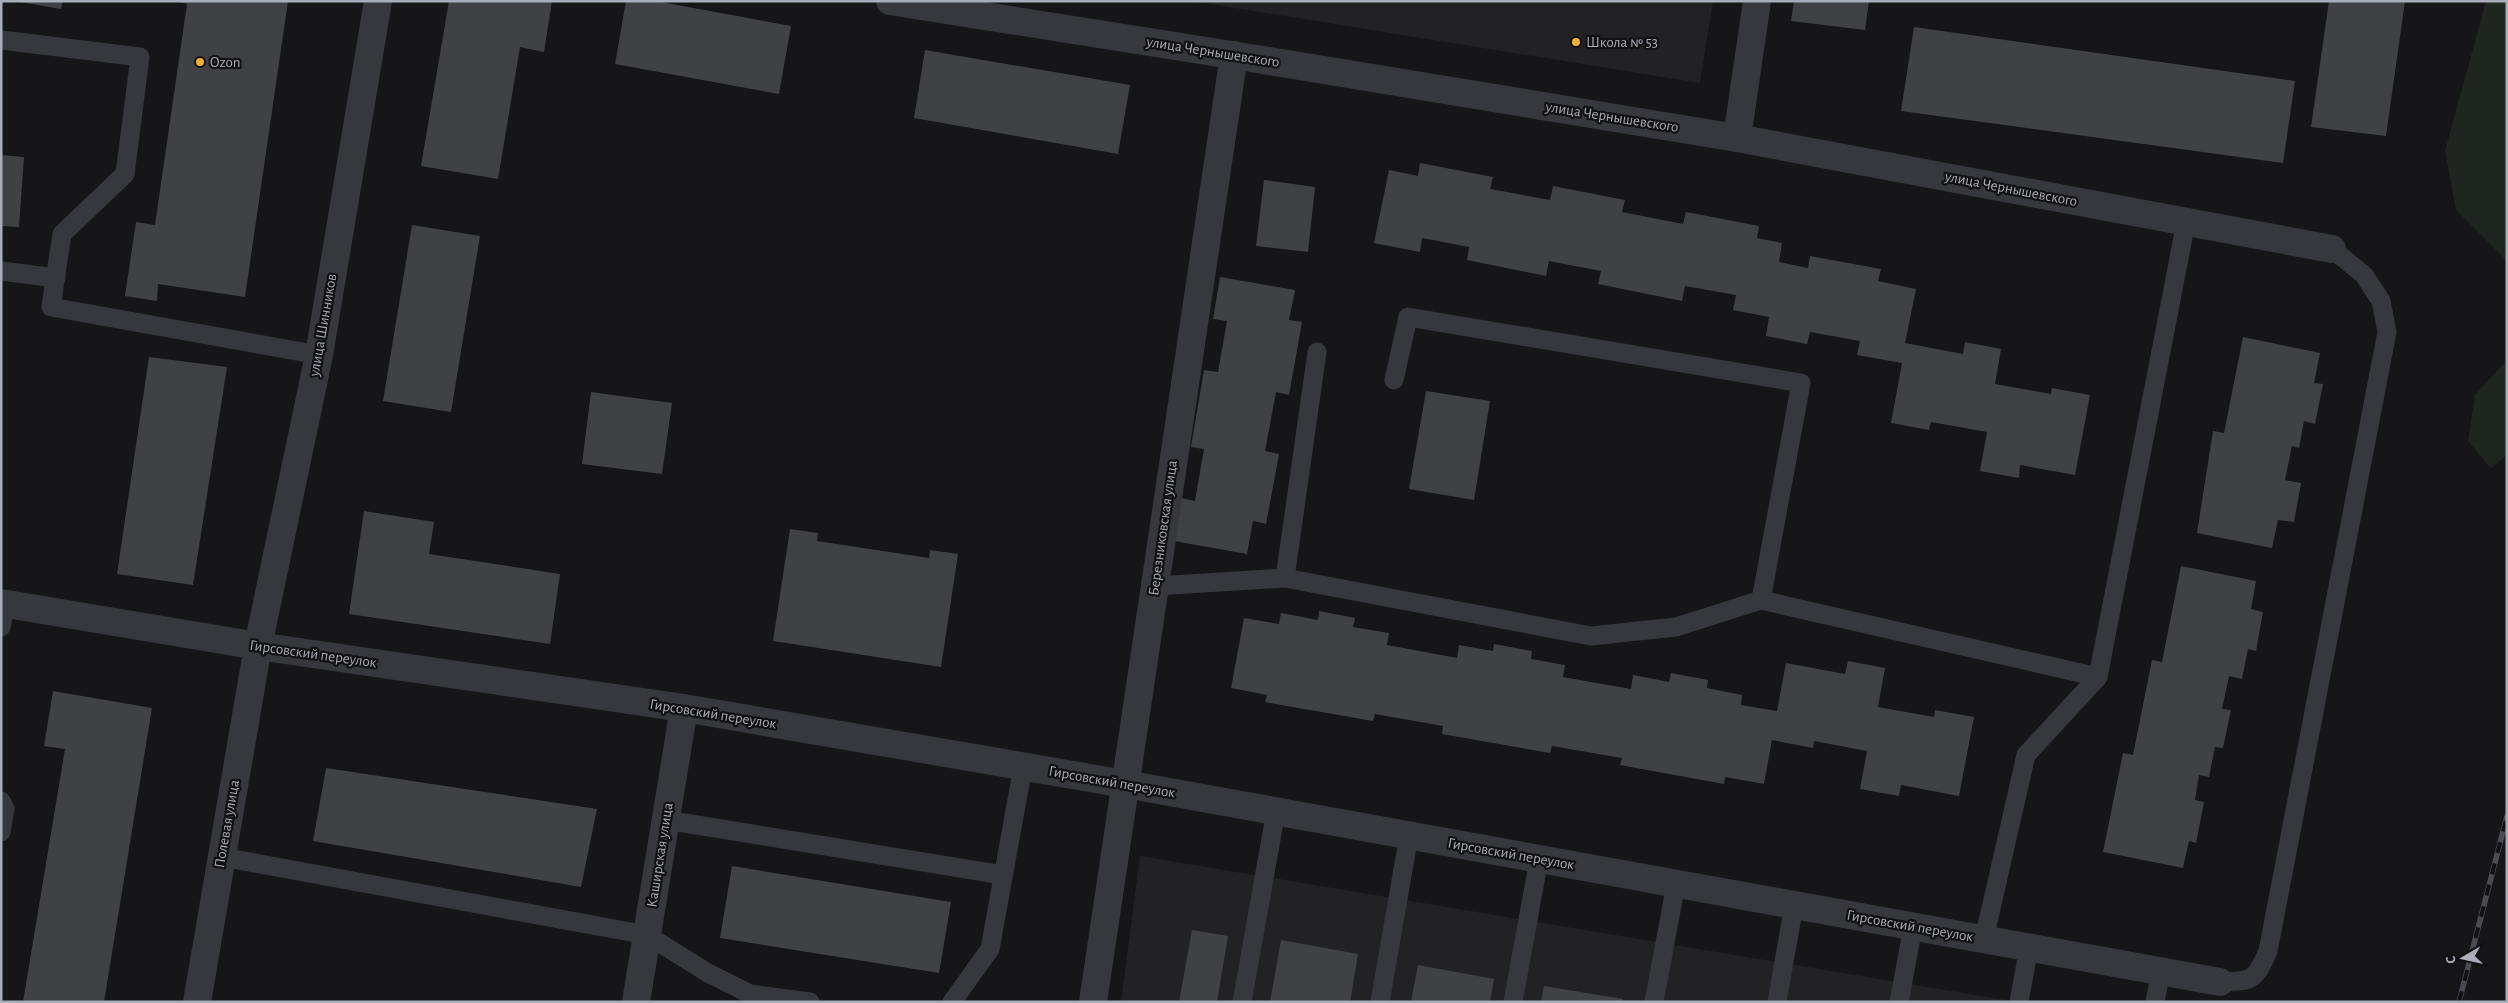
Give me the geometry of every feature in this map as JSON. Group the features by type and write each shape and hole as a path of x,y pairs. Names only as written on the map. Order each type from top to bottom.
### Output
{"street":[{"name":"улица Шинников","path":"258,646 319,355 378,1"},
{"name":"улица Чернышевского","path":"890,1 1234,55 1737,138 2332,249"},
{"path":"1737,138 1757,1"},
{"name":"Березниковская улица","path":"1093,1002 1234,55"},
{"name":"Гирсовский переулок","path":"3,611 684,708 1125,784 2220,982"},
{"name":"Полевая улица","path":"197,1002 258,646"},
{"name":"Каширская улица","path":"636,1002 684,708"}],"lane":[{"path":"1,40 140,57 125,174 62,234 51,307 319,355"},
{"path":"1984,939 2026,754 2098,677 2186,222"},
{"path":"2220,982 2243,981 2259,973 2268,951 2387,332 2381,301 2364,275 2332,249"},
{"path":"1,271 56,278"},
{"path":"1394,380 1408,317 1801,383 1761,600"},
{"path":"1285,578 1317,352"},
{"path":"1155,586 1285,578 1591,636 1676,627 1761,600 2098,677"},
{"path":"952,1002 990,948 1023,766"},
{"path":"1,800 5,809 1,832"},
{"path":"1242,1002 1276,812"},
{"path":"666,820 1003,875"},
{"path":"1380,1002 1409,836"},
{"path":"222,857 647,935 708,973 750,994 810,1002"},
{"path":"1513,1002 1539,859"},
{"path":"1654,1002 1676,884"},
{"path":"1777,1002 1794,905"},
{"path":"1899,1002 1913,926"},
{"path":"2019,1002 2029,947"},
{"path":"2155,1002 2161,971"}],"shaded area":[{"name":"Школа № 53","path":"1192,1 1713,1 1700,83"},
{"path":"2486,1 2507,1 2507,261 2456,210 2445,151"},
{"path":"2507,360 2507,455 2491,468 2468,441 2475,395"},
{"path":"1140,856 2018,1002 1121,1002"}],"building":[{"path":"14,1 63,1 61,9"},
{"path":"175,1 288,1 245,297 158,284 157,301 125,296 136,222 155,225 187,4"},
{"path":"449,1 552,1 544,52 520,47 498,179 421,166"},
{"path":"626,1 656,1 791,26 779,94 615,64"},
{"path":"1794,1 1869,1 1865,30 1791,21"},
{"path":"2329,1 2405,1 2386,136 2311,127"},
{"path":"1914,27 2295,81 2283,163 1901,111"},
{"path":"925,50 1130,85 1118,154 914,118"},
{"path":"1,155 24,157 19,227 1,226"},
{"path":"1420,163 1493,177 1490,189 1550,200 1553,186 1625,200 1622,212 1683,224 1686,212 1759,226 1757,238 1782,243 1779,262 1808,268 1810,256 1881,269 1878,281 1916,289 1905,343 1963,354 1965,342 2001,349 1995,384 2051,394 2052,388 2090,395 2075,475 2020,465 2019,478 1980,471 1987,432 1931,422 1929,430 1891,423 1902,363 1857,355 1860,341 1810,332 1807,344 1766,336 1769,317 1733,310 1736,295 1685,286 1682,301 1598,284 1601,271 1549,261 1546,276 1467,260 1469,247 1422,238 1420,252 1374,243 1389,170 1418,176"},
{"path":"1264,180 1315,187 1308,252 1256,246"},
{"path":"412,225 480,236 451,412 383,401"},
{"path":"1220,277 1295,290 1289,320 1302,322 1289,395 1276,392 1265,451 1279,454 1266,524 1253,521 1247,554 1174,541 1181,498 1195,501 1204,449 1191,447 1204,370 1218,372 1227,321 1213,319"},
{"path":"2243,337 2320,353 2314,383 2323,384 2315,424 2304,421 2299,448 2292,446 2285,480 2301,483 2294,522 2278,520 2272,548 2197,533 2213,431 2224,433"},
{"path":"149,357 227,367 193,585 117,574"},
{"path":"1426,391 1490,401 1474,500 1409,489"},
{"path":"591,392 672,403 662,474 582,464"},
{"path":"364,511 434,522 429,554 560,574 550,644 349,614"},
{"path":"790,529 818,533 817,541 929,558 930,550 958,554 941,667 773,641"},
{"path":"2181,566 2256,581 2251,609 2263,612 2256,651 2248,649 2242,679 2229,676 2222,709 2231,710 2223,748 2215,747 2209,777 2199,775 2195,800 2204,802 2196,843 2189,841 2183,868 2103,852 2123,753 2133,755 2152,660 2162,662"},
{"path":"1319,611 1355,618 1353,627 1389,633 1387,645 1457,658 1459,645 1493,651 1494,644 1532,651 1531,659 1565,665 1563,677 1631,689 1633,675 1669,682 1671,673 1708,680 1707,688 1742,695 1741,705 1777,711 1786,663 1845,674 1848,661 1885,668 1878,707 1934,717 1935,710 1974,717 1959,796 1901,785 1899,796 1860,789 1867,751 1814,741 1813,748 1772,740 1764,784 1725,777 1724,784 1620,765 1622,758 1552,746 1550,753 1442,734 1443,726 1375,714 1373,721 1265,702 1267,695 1231,688 1244,618 1279,624 1281,613 1318,620"},
{"path":"53,691 152,708 104,1002 23,1002 65,749 44,746"},
{"path":"326,768 597,809 581,887 313,841"},
{"path":"732,866 951,902 939,973 720,938"},
{"path":"1192,930 1228,936 1217,1002 1179,1002"},
{"path":"1281,940 1358,954 1350,1002 1270,1002"},
{"path":"1418,965 1494,979 1490,1002 1411,1002"},
{"path":"1544,986 1623,999 1622,1002 1541,1002"}],"railway":[{"path":"2459,1002 2507,816"}],"place":[{"name":"Школа № 53","path":"1576,42"},
{"name":"Ozon","path":"200,62"}]}
